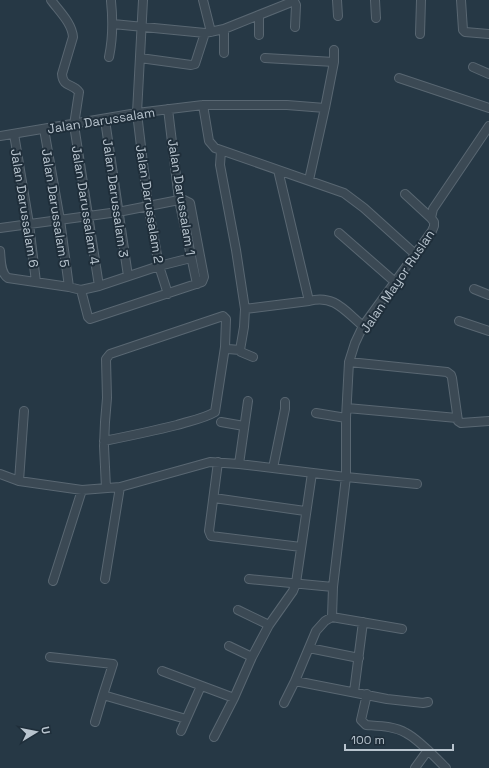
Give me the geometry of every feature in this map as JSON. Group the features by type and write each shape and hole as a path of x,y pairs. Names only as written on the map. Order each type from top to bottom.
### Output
{"street":[{"name":"Jalan Darussalam 4","path":"51,0 70,26 73,37 62,74 65,83 77,89 79,92 74,125 99,286"},
{"name":"Jalan Darussalam 2","path":"143,0 137,113 148,205 159,266 168,294"},
{"path":"140,58 191,65 195,64 208,32 203,0"},
{"path":"337,0 338,16"},
{"path":"375,0 376,18"},
{"path":"420,34 421,0"},
{"path":"461,0 463,30 465,32 489,34"},
{"path":"109,57 113,24 112,1"},
{"path":"113,24 208,32 224,28 294,1 296,5 295,27"},
{"path":"259,14 259,35"},
{"path":"224,28 224,53"},
{"path":"309,180 334,62 334,50"},
{"path":"265,58 334,62"},
{"path":"473,67 489,74"},
{"path":"399,78 489,108"},
{"name":"Jalan Darussalam","path":"0,136 105,120 137,113 203,105 287,105 325,108"},
{"path":"203,105 211,146 221,151 344,193 355,200 415,254"},
{"name":"Jalan Darussalam 1","path":"168,109 180,200 197,284"},
{"name":"Jalan Darussalam 3","path":"105,120 128,276"},
{"name":"Jalan Mayor Ruslan","path":"332,617 333,587 346,478 346,418 349,362 355,343 363,326 434,226 434,222 430,218 433,209 489,126"},
{"name":"Jalan Darussalam 5","path":"44,129 60,220 69,287"},
{"name":"Jalan Darussalam 6","path":"14,134 29,224 36,282"},
{"path":"221,151 220,165 245,308 244,327 240,350"},
{"path":"278,170 309,301"},
{"path":"405,194 430,218"},
{"path":"0,228 118,212 180,200 187,201 191,206 204,280 197,284 90,320 81,290"},
{"path":"339,233 395,282"},
{"path":"0,251 4,276 8,278 81,290 99,286 159,266 191,258"},
{"path":"474,289 489,295"},
{"path":"245,308 326,299 334,301 363,326"},
{"path":"104,442 197,419 215,412 225,347 226,319 223,316 110,354 106,359 107,398 104,442 106,488"},
{"path":"459,321 489,331"},
{"path":"225,347 228,349 240,350 241,352 253,357"},
{"path":"349,362 450,373 458,421 461,424 489,422"},
{"path":"238,464 248,400"},
{"path":"273,468 285,410 285,402"},
{"path":"347,408 457,418"},
{"path":"19,481 24,411"},
{"path":"316,413 346,418"},
{"path":"221,422 244,426"},
{"path":"0,474 19,481 82,490 120,487 210,462 218,462 346,478 417,484"},
{"path":"218,462 209,531 211,536 301,547"},
{"path":"214,737 269,624 293,591 296,583 305,511 312,473"},
{"path":"105,579 120,487"},
{"path":"53,581 82,490"},
{"path":"214,498 305,511"},
{"path":"248,579 333,587"},
{"path":"238,610 269,624"},
{"path":"284,703 316,631 325,621 332,617 402,629"},
{"path":"354,692 363,622"},
{"path":"229,646 252,657"},
{"path":"309,648 359,658"},
{"path":"50,657 113,664 95,722"},
{"path":"162,671 234,698"},
{"path":"295,681 387,698 423,703 428,702"},
{"path":"181,731 201,686"},
{"path":"367,694 361,720 366,725 388,727 406,733 428,750 446,768"},
{"path":"103,695 186,719"},
{"path":"416,768 428,750"}]}
